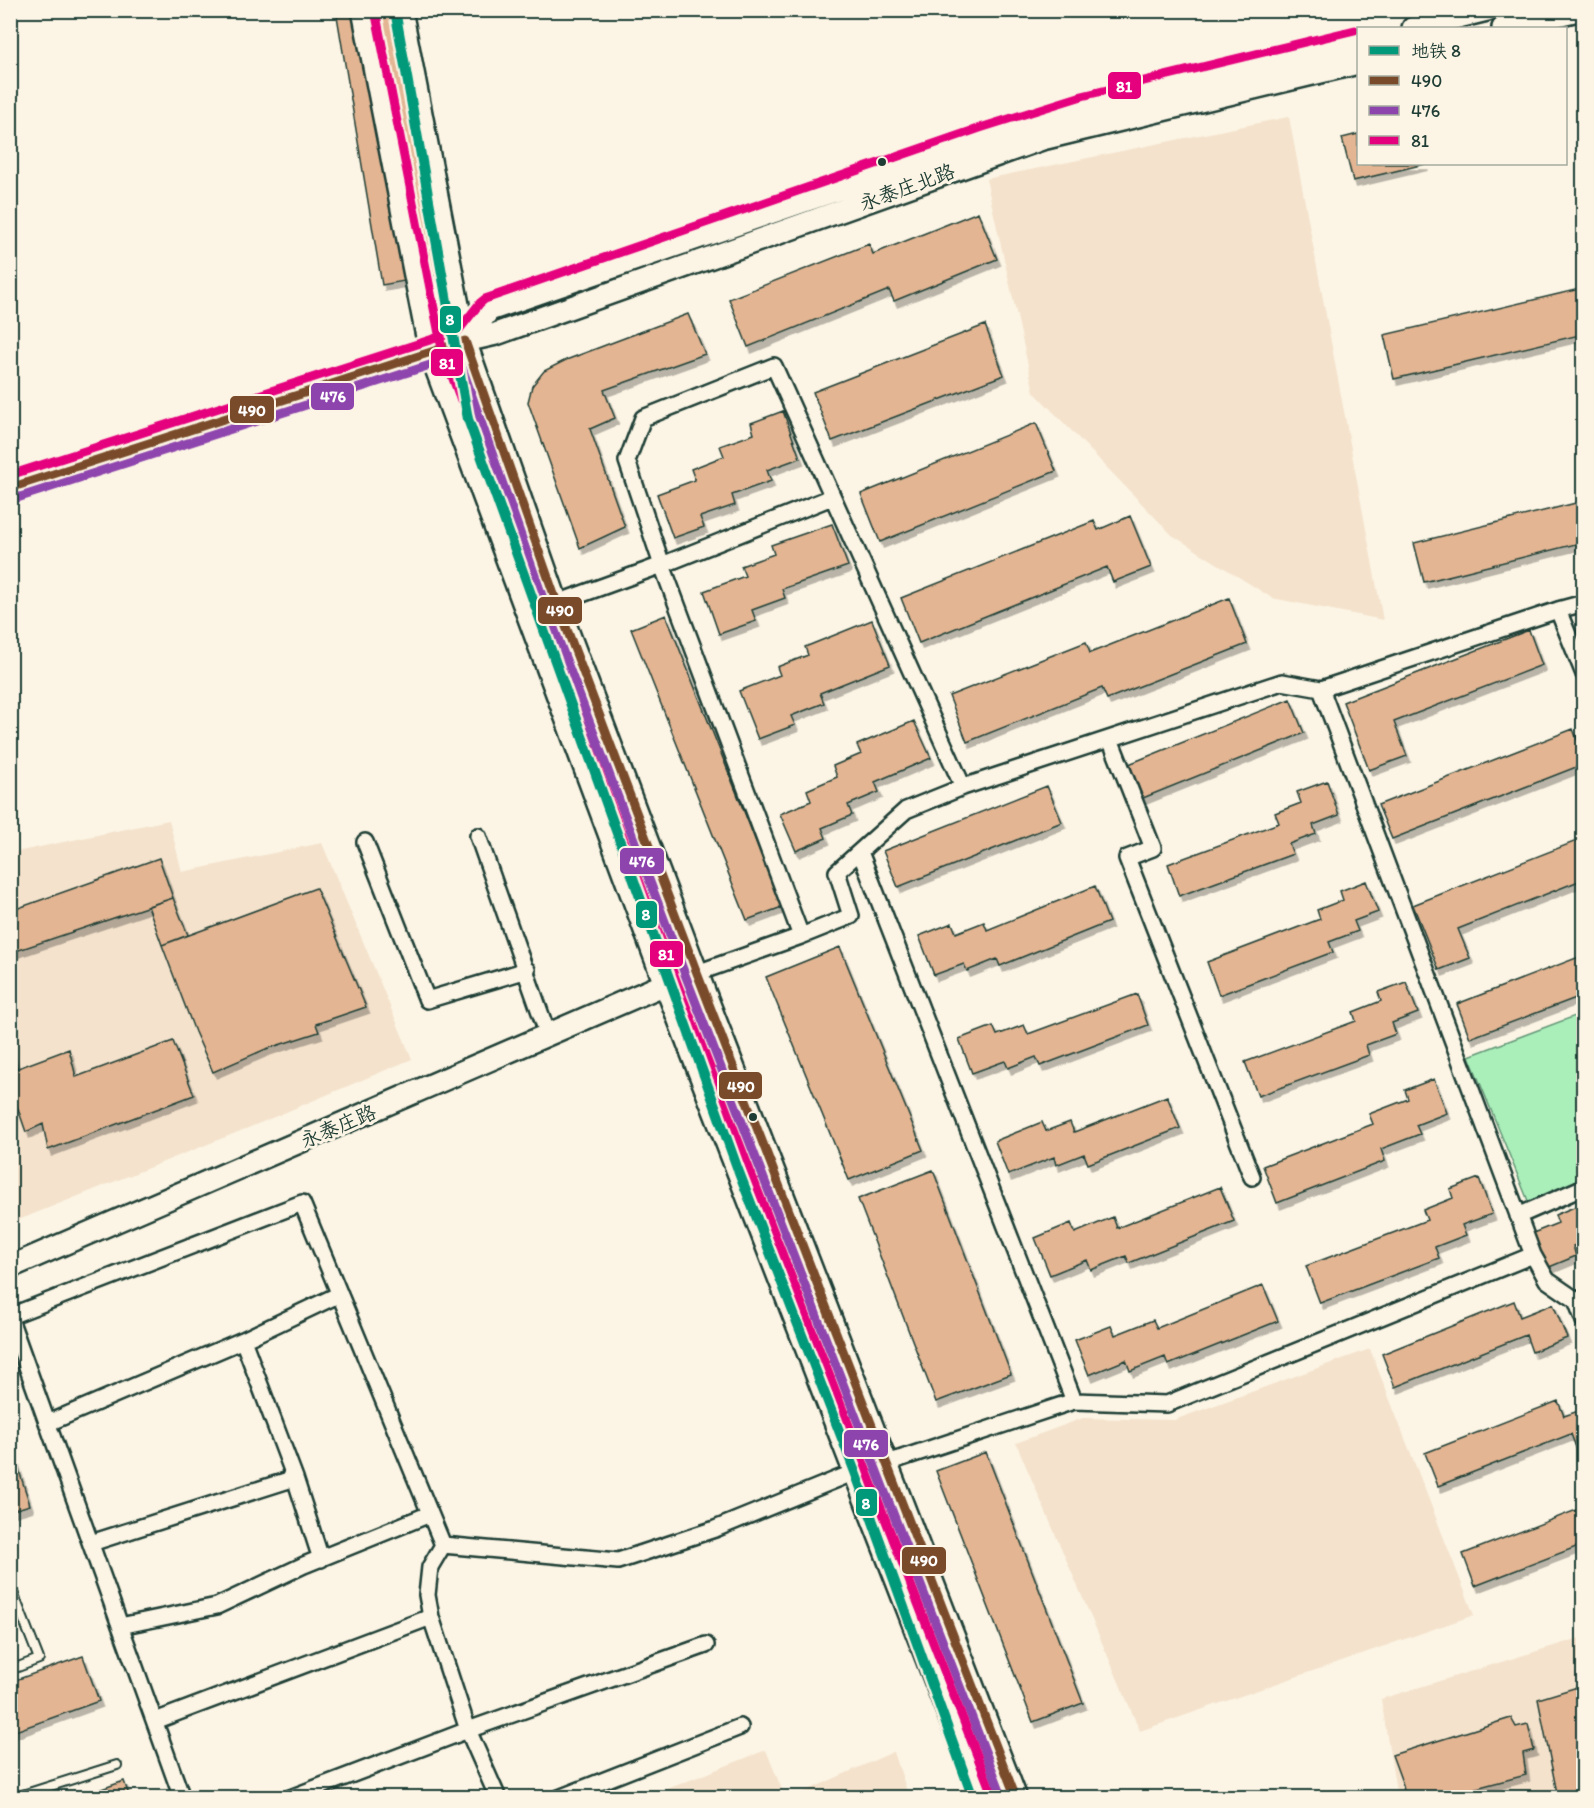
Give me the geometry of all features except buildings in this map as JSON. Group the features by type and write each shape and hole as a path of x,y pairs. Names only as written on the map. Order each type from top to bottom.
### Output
{"main road":[{"path":"363,10 430,352 665,984 981,1797"},
{"path":"401,10 465,341 557,603 697,973 1017,1797"},
{"path":"1417,27 1487,10"},
{"path":"1507,27 1578,10"},
{"name":"永泰庄北路","path":"465,341 489,310 973,143 1085,108 1357,42"},
{"name":"永泰庄北路","path":"10,488 430,352 496,334 1042,139 1357,63"},
{"name":"永泰庄路","path":"10,1267 665,984"}],"street":[{"path":"801,936 662,565 627,461 643,417 774,366 963,787"},
{"path":"557,603 662,565 832,497"},
{"path":"697,973 851,916 837,873 906,810 963,787 1282,682 1321,689 1584,603"},
{"path":"1558,610 1584,674"},
{"path":"1321,689 1533,1256 1547,1280 1576,1300 1584,1321"},
{"path":"1110,739 1154,848 1126,858 1252,1177"},
{"path":"478,837 527,970 548,1035"},
{"path":"365,842 427,1000 527,970"},
{"path":"860,852 1074,1401"},
{"path":"1518,1216 1584,1188"},
{"path":"182,1797 10,1318 302,1203 443,1545"},
{"path":"443,1545 618,1561 715,1528 855,1472 1074,1401 1167,1404 1533,1256"},
{"path":"48,1423 243,1340 340,1294"},
{"path":"243,1340 295,1478 321,1558"},
{"path":"91,1543 295,1478"},
{"path":"120,1626 217,1606 321,1558 430,1514"},
{"path":"443,1545 430,1567 427,1595 431,1617 468,1730 498,1797"},
{"path":"154,1721 431,1617"},
{"path":"290,1797 468,1730 706,1645"},
{"path":"559,1797 740,1727"}],"lane":[{"path":"10,1585 39,1659 10,1670"},
{"path":"13,1797 117,1765"}],"shaded area":[{"path":"1289,117 1383,620 1272,598 1172,535 1034,392 986,179"},
{"path":"169,820 182,872 322,843 412,1059 11,1223 11,853"},
{"path":"1370,1349 1474,1615 1140,1731 1016,1443 1083,1418 1174,1420"},
{"path":"1583,1637 1583,1797 1397,1797 1381,1699"},
{"path":"766,1750 785,1797 647,1797"},
{"path":"893,1752 909,1797 793,1797"}],"green space":[{"path":"1583,1013 1583,1188 1531,1208 1469,1056"}],"metro line":[{"name":"8","path":"395,10 468,419 737,1167 855,1472 973,1798"}],"transit line":[{"name":"81","path":"375,10 442,349 676,980 992,1794"},
{"name":"81","path":"10,475 458,331 485,299 980,128 1082,96 1355,30"},
{"name":"490","path":"10,488 465,341 557,603 697,973 1016,1798"},
{"name":"476","path":"14,499 458,356 546,607 686,977 1003,1798"}]}
